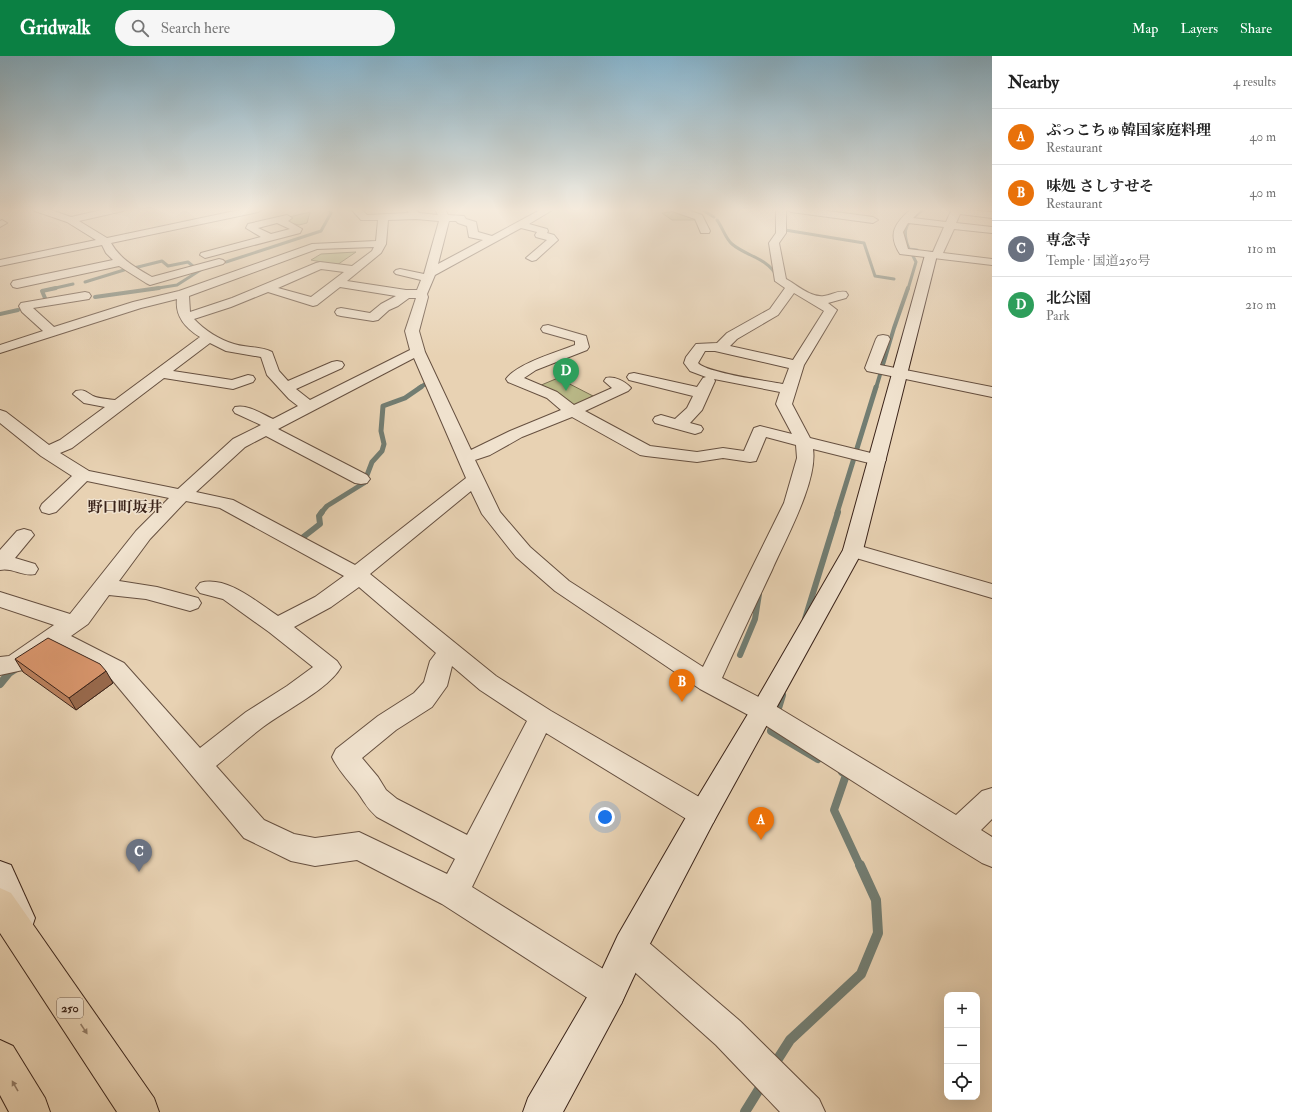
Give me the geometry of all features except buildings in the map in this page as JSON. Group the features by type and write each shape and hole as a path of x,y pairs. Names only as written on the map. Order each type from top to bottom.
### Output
{"highway":[{"name":"250","path":"0,904 140,1112"},
{"path":"0,1059 31,1112"}],"street":[{"path":"1,262 19,258"},
{"path":"117,258 128,268 150,280 219,262"},
{"path":"212,258 244,271"},
{"path":"0,349 137,305 183,294 274,258"},
{"path":"267,288 313,302 370,258"},
{"path":"429,258 421,285 422,297 412,331 418,352 491,514 528,557 562,586 708,682 763,711 992,854"},
{"path":"342,318 355,315 373,317 385,306 394,303 463,258"},
{"path":"708,682 794,503 806,458 804,442 784,404 797,365 831,310 781,281 776,266 777,258"},
{"path":"542,1112 609,992 630,947 703,814 763,711 853,550 900,373 933,258"},
{"path":"961,258 992,262"},
{"path":"17,284 42,281 121,262"},
{"path":"185,317 232,305 320,265 353,270"},
{"path":"400,272 421,285"},
{"path":"338,283 379,287 421,285"},
{"path":"720,348 732,336 774,312 792,287"},
{"path":"183,294 182,302 185,317 196,329 231,348 267,355 272,372 294,396 308,406"},
{"path":"815,300 826,300 842,295"},
{"path":"53,333 26,309 26,306 89,297 109,314"},
{"path":"548,328 582,339 582,347 531,367 513,379 552,395 572,411 646,451 697,456 723,453 750,464 760,431 877,460"},
{"path":"47,452 66,444 209,337"},
{"path":"883,339 872,367 992,392"},
{"path":"788,389 711,374 695,368 691,363 693,357 701,347 720,348 797,365"},
{"path":"0,666 15,664 80,618 102,587 144,535 181,496 239,443 308,406 409,355 418,352"},
{"path":"554,358 568,365"},
{"path":"643,363 632,380 702,392"},
{"path":"287,387 337,365"},
{"path":"144,366 233,385"},
{"path":"679,424 694,410 711,374"},
{"path":"218,392 248,380"},
{"path":"466,458 484,451 516,434 623,388 611,380"},
{"path":"81,394 89,400 120,405"},
{"path":"241,410 361,479"},
{"path":"1,417 47,452 83,475 226,504 358,575 488,683 542,718 703,814"},
{"path":"661,420 695,429"},
{"path":"49,508 83,475"},
{"path":"276,626 323,602 347,586 364,568 462,489 476,480"},
{"path":"24,535 1,562 28,568"},
{"path":"853,550 992,591"},
{"path":"102,587 151,592 190,603"},
{"path":"199,764 255,719 296,693 329,667 276,626 230,594 207,588"},
{"path":"0,599 63,630 116,669 254,829 291,847 314,852 359,846 453,893 609,992"},
{"path":"451,652 442,661 435,686 423,700 387,723 346,758 368,785 376,799 387,808 473,853"},
{"path":"453,893 542,718"},
{"path":"958,833 992,800"},
{"path":"0,876 39,963"},
{"path":"630,947 728,1034 796,1101"}],"green space":[{"path":"314,258 347,258 337,265 311,260"},
{"path":"558,378 593,396 572,407 539,386"}],"waterway":[{"path":"226,262 237,258"},
{"path":"757,258 772,269 776,275"},
{"path":"869,258 875,276 894,279"},
{"path":"908,289 916,262 914,258"},
{"path":"134,268 162,261 168,266 188,262 194,267"},
{"path":"153,289 177,285 202,269"},
{"path":"85,282 124,270"},
{"path":"51,289 73,284"},
{"path":"45,298 42,291 56,288"},
{"path":"153,289 159,288"},
{"path":"876,388 908,288"},
{"path":"95,297 153,289"},
{"path":"0,314 18,310"},
{"path":"419,388 427,383"},
{"path":"321,513 327,506 364,483 372,462 382,451 384,444 381,431 383,406 405,398 421,387"},
{"path":"837,513 876,387"},
{"path":"302,538 320,524 319,516 322,512"},
{"path":"805,619 838,512"},
{"path":"740,655 755,619 759,594"},
{"path":"0,684 9,673 15,669"},
{"path":"782,695 771,731 818,759"},
{"path":"842,772 846,775 834,810 860,866"},
{"path":"774,1065 790,1040 861,974 878,933 876,900 860,865"},
{"path":"745,1112 763,1083"}],"place":[{"name":"北公園","path":"566,391"},
{"name":"味処 さしすせそ","path":"682,702"},
{"name":"ぷっこちゅ韓国家庭料理","path":"761,840"},
{"name":"専念寺","path":"139,872"}],"district":[{"name":"野口町坂井","path":"125,507"}]}
